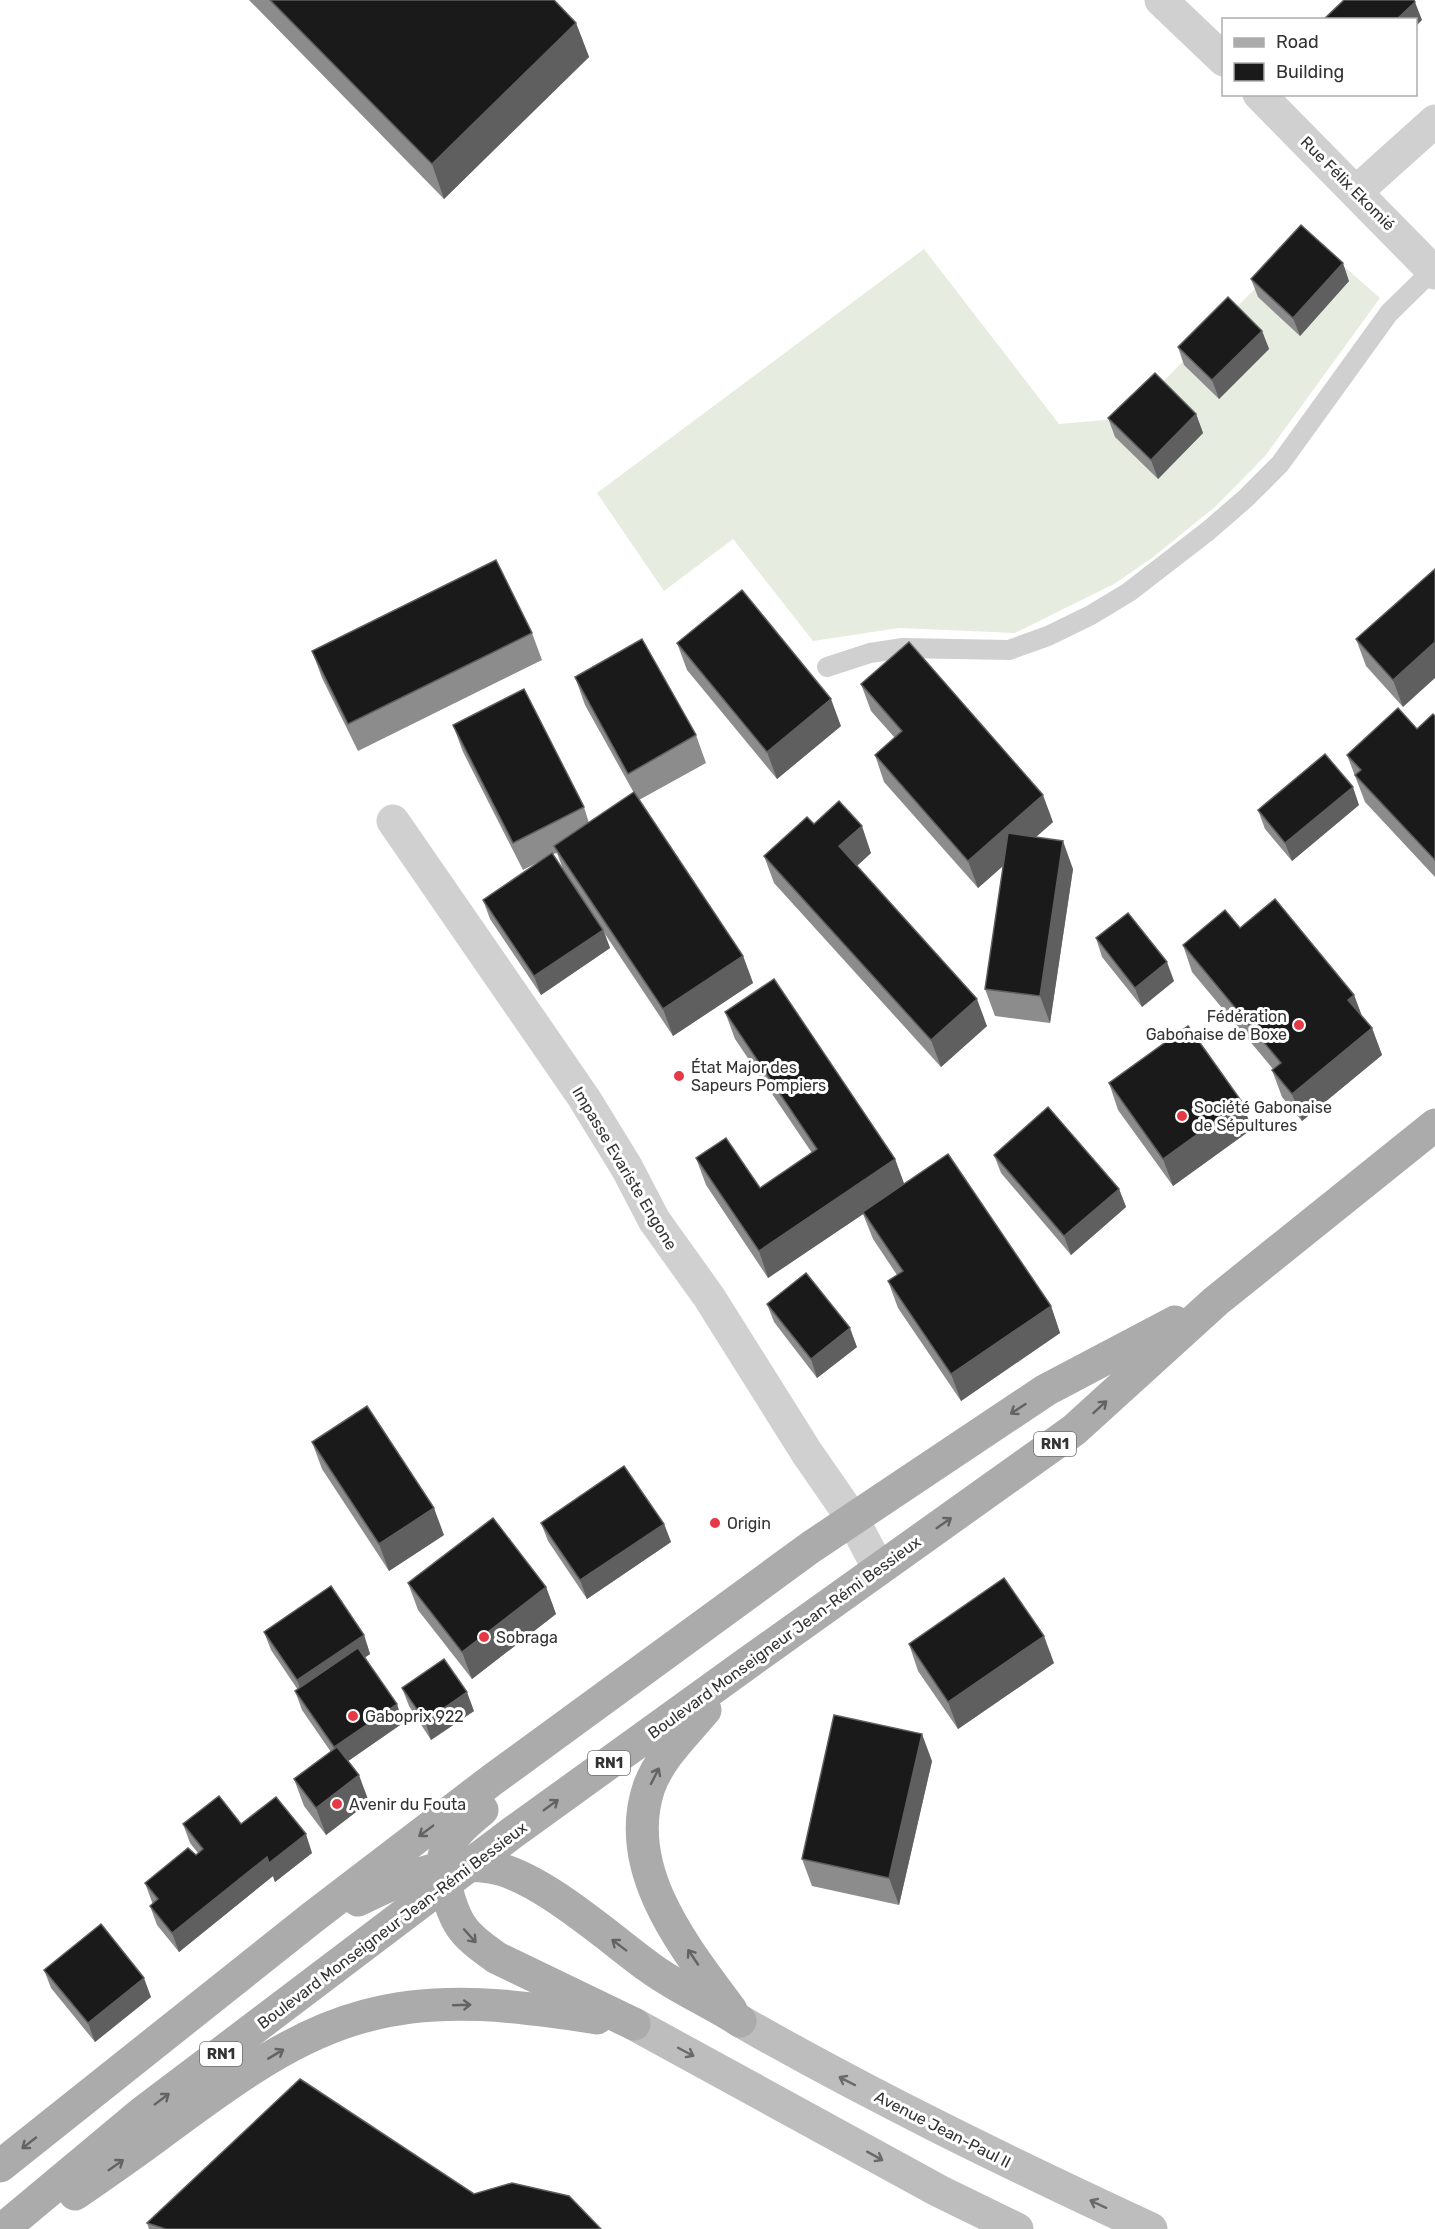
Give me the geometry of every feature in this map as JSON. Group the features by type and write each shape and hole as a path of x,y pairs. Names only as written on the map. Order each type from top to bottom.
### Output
{"main road":[{"name":"Boulevard Monseigneur Jean-Rémi Bessieux","path":"3,2229 142,2114 453,1873 1074,1430 1216,1300 1435,1125"},
{"name":"Boulevard Monseigneur Jean-Rémi Bessieux","path":"0,2166 313,1917 492,1780 811,1547 1046,1390 1216,1300"},
{"path":"811,1547 798,1568 771,1591 463,1825 450,1842 443,1858 453,1873 459,1924 477,1944 521,1971 634,2024 939,2191 1017,2229"},
{"path":"740,2021 695,1960 666,1914 651,1880 642,1834 643,1811 650,1786 660,1764 749,1662"},
{"path":"58,2120 92,2103 357,1901 402,1879 504,1870 533,1884 567,1906 652,1970 740,2021"},
{"path":"13,2229 34,2220 68,2199 202,2102 272,2057 303,2039 338,2024 402,2008 496,2005 548,2010 634,2024"},
{"name":"Avenue Jean-Paul II","path":"740,2021 825,2069 935,2126 1151,2229"}],"street":[{"path":"1161,0 1222,58"},
{"name":"Rue Félix Ekomié","path":"1261,96 1434,272"},
{"path":"1356,192 1435,121"},
{"name":"Impasse Evariste Engone","path":"393,821 584,1098 627,1168 654,1220 709,1297 807,1452 852,1518 879,1569"}],"lane":[{"path":"827,667 870,653 903,648 1009,650 1048,636 1091,615 1129,592 1208,531 1280,464 1389,313 1434,272"}],"shaded area":[{"path":"1308,235 1380,298 1265,456 1216,506 1152,558 1114,584 1015,633 899,628 813,641 733,539 664,591 597,493 924,249 1059,424 1127,418"}],"building":[{"path":"270,0 554,0 576,23 432,164"},
{"path":"1344,0 1414,0 1415,2 1398,18 1325,18"},
{"path":"1301,225 1343,263 1293,318 1251,279"},
{"path":"1228,297 1262,331 1212,380 1178,347"},
{"path":"1155,373 1196,414 1151,460 1108,418"},
{"path":"496,560 532,633 348,724 312,651"},
{"path":"1435,569 1435,642 1393,680 1356,639"},
{"path":"742,590 831,699 767,752 677,643"},
{"path":"642,639 696,735 628,774 575,677"},
{"path":"909,642 1043,795 968,861 875,755 902,731 861,684"},
{"path":"524,689 584,807 513,843 453,725"},
{"path":"1398,708 1417,729 1433,714 1435,716 1435,860 1355,775 1361,770 1347,755"},
{"path":"1325,754 1353,787 1285,843 1258,810"},
{"path":"634,792 743,956 663,1009 554,846"},
{"path":"839,801 862,826 839,846 977,999 931,1040 764,856 807,817 814,824"},
{"path":"1008,833 1063,841 1040,996 985,989"},
{"path":"552,853 603,930 534,976 483,900"},
{"name":"Fédération Gabonaise de Boxe","path":"1275,899 1354,995 1348,1000 1372,1028 1292,1094 1272,1070 1281,1063 1183,945 1225,910 1240,928"},
{"path":"1128,913 1167,962 1135,988 1096,938"},
{"path":"774,979 895,1159 759,1251 696,1158 726,1138 760,1188 817,1149 725,1012"},
{"path":"1188,1026 1242,1102 1163,1159 1109,1083"},
{"path":"1048,1107 1119,1189 1064,1236 994,1155"},
{"path":"948,1154 1051,1306 951,1374 888,1281 903,1271 863,1212"},
{"path":"806,1273 850,1328 811,1359 767,1304"},
{"path":"367,1406 434,1508 379,1544 312,1442"},
{"path":"624,1466 664,1524 580,1580 541,1523"},
{"path":"493,1518 546,1587 462,1652 408,1583"},
{"path":"1004,1578 1044,1636 948,1702 909,1644"},
{"path":"331,1586 364,1635 297,1680 264,1632"},
{"path":"358,1648 397,1704 334,1747 295,1691"},
{"path":"444,1659 467,1692 425,1721 402,1688"},
{"path":"834,1715 922,1734 889,1878 802,1859"},
{"path":"337,1747 359,1775 316,1808 294,1779"},
{"path":"219,1796 241,1824 276,1797 306,1834 269,1863 267,1857 172,1933 150,1906 158,1899 145,1883 188,1848 196,1855 203,1849 183,1824"},
{"path":"101,1924 144,1978 88,2023 44,1970"},
{"path":"300,2079 474,2194 512,2183 569,2196 601,2229 166,2229 147,2223"}],"place":[{"name":"Fédération Gabonaise de Boxe","path":"1299,1025"},
{"name":"État Major des Sapeurs Pompiers","path":"679,1076"},
{"name":"Société Gabonaise de Sépultures","path":"1182,1116"},
{"name":"Origin","path":"715,1523"},
{"name":"Sobraga","path":"484,1637"},
{"name":"Gaboprix 922","path":"353,1716"},
{"name":"Avenir du Fouta","path":"337,1804"}]}
